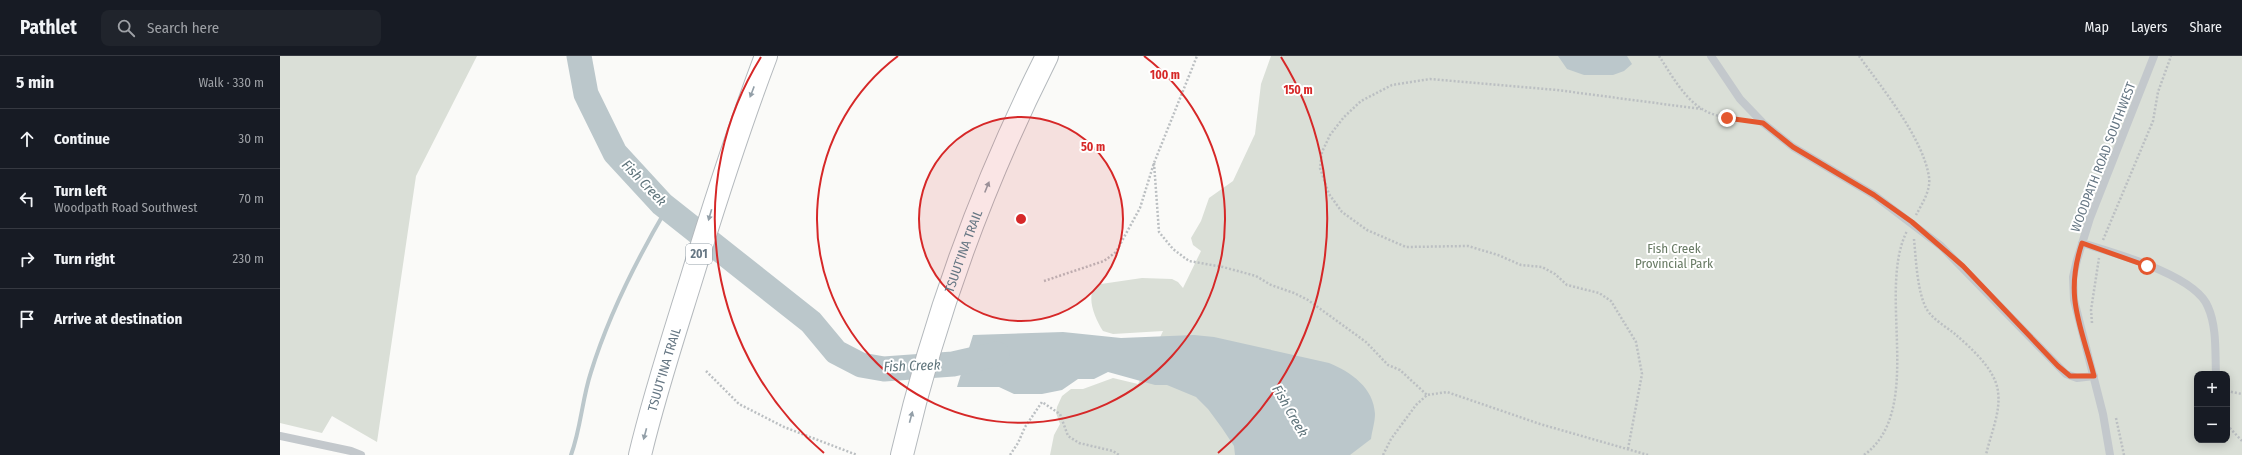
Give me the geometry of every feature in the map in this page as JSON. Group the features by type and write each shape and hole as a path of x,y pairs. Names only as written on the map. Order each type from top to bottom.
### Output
{"highway":[{"name":"TSUUT'INA TRAIL","path":"640,455 666,358 715,197 766,56"},
{"name":"TSUUT'INA TRAIL","path":"902,455 934,336 973,222 1003,146 1045,61"}],"lane":[{"path":"1710,56 1740,99 1763,123 1793,147 1874,195 1912,222 1963,266 2066,374 2076,378 2094,376"},
{"name":"WOODPATH ROAD SOUTHWEST","path":"2110,455 2103,414 2074,300 2073,278 2082,243 2154,56"},
{"path":"2082,243 2116,254 2184,281 2199,293 2208,307 2212,320 2216,371"},
{"path":"280,436 351,451 361,455"}],"path":[{"path":"1044,281 1104,261 1116,252 1140,208 1154,164 1197,56"},
{"path":"1659,56 1681,88 1701,109"},
{"path":"1859,56 1898,109 1922,156 1929,179 1926,196 1902,242 1897,258 1897,355 1892,407 1883,434 1878,443 1864,455"},
{"path":"1628,449 1642,374 1636,342 1611,301 1599,293 1567,284 1555,274 1542,267 1521,265 1498,255 1468,246 1406,247 1367,230 1342,212 1330,194 1320,168 1322,152 1330,135 1344,117 1361,101 1392,85 1430,79 1557,90 1701,109 1727,118 1763,123"},
{"path":"1154,164 1159,232 1173,249 1189,261 1223,267 1256,276 1271,285 1294,293 1308,300 1366,342 1388,365 1400,370 1427,394"},
{"path":"1912,222 1916,264 1927,309 1937,321 1956,335 1978,357 1991,374 1998,391 1998,404 1986,455"},
{"path":"706,371 739,404 784,427 857,455"},
{"path":"1383,455 1408,416 1427,394 1447,392 1540,424 1648,455"},
{"path":"2230,392 2242,394"},
{"path":"1010,455 1018,444 1025,426 1042,402 1060,414 1068,436 1079,443 1113,450 1119,455"},
{"path":"2230,428 2242,441"}],"green space":[{"path":"280,56 477,56 416,176 377,442 332,416 322,433 280,423"},
{"name":"Fish Creek Provincial Park","path":"1271,56 2242,56 2242,455 1050,455 1054,435 1060,424 1056,413 1062,396 1071,389 1083,389 1113,378 1138,384 1163,331 1113,334 1103,331 1091,302 1092,292 1101,284 1142,278 1172,279 1178,282 1183,288 1201,251 1193,245 1191,238 1201,221 1209,198 1233,181 1255,134 1261,84"}],"water":[{"path":"1558,56 1627,56 1632,64 1624,71 1613,75 1584,75 1567,69"},
{"path":"1063,332 1121,338 1194,335 1214,337 1329,363 1353,376 1366,389 1370,396 1374,405 1375,414 1371,439 1350,455 1235,455 1234,446 1222,428 1208,409 1196,397 1167,385 1155,385 1108,372 1094,379 1078,379 1062,390 1042,394 1014,394 999,387 957,387 973,335"}],"waterway":[{"name":"Fish Creek","path":"579,56 586,94 615,153 662,204 811,322 836,352 861,365 884,369 953,364 997,354"},
{"path":"571,455 588,382 606,329 624,287 667,208"}],"route":[{"path":"1727,118 1763,123 1793,147 1874,195 1912,222 1963,266 2058,366 2070,376 2076,378 2094,376 2078,324 2074,300 2073,278 2082,243 2147,266"}]}
